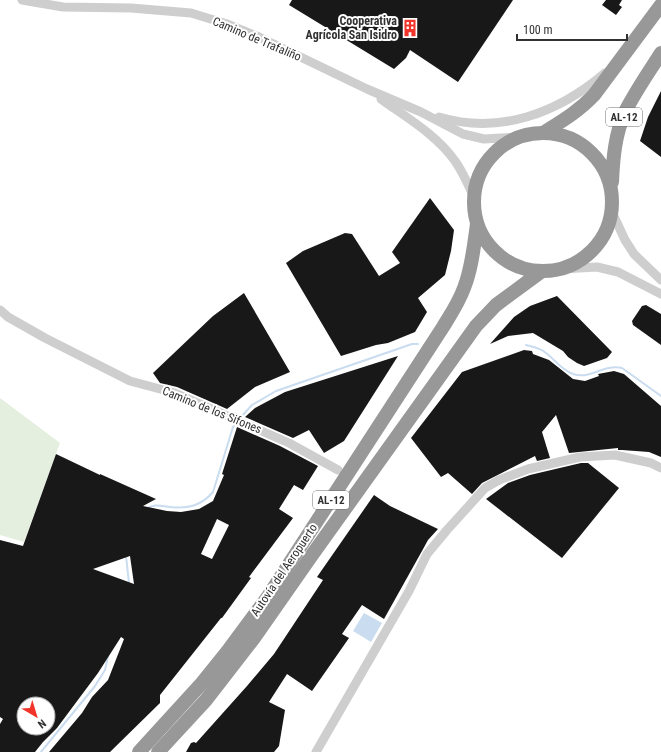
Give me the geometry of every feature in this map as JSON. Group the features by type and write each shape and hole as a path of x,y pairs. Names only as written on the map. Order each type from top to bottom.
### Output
{"highway":[{"name":"AL-12","path":"544,133 570,117 594,95 661,5"},
{"name":"AL-12","path":"611,189 605,171 594,155 580,143 562,135 544,133 521,136 506,144 490,158 484,166 477,181 474,197 474,211 477,224 484,239 494,252 507,262 522,268 542,271 562,269 580,261 595,248 606,231 612,212 611,189 614,150 619,129 625,112 661,53"},
{"name":"Autovía del Aeropuerto","path":"139,752 202,683 266,598 443,327 465,287 471,265 477,224"},
{"name":"Autovía del Aeropuerto","path":"158,752 206,700 254,638 476,326 496,305 542,271"}],"street":[{"name":"Camino de Trafaliño","path":"22,0 63,7 131,8 191,13 227,24 259,37 367,89"},
{"path":"421,112 458,122 480,124 500,123 522,119 548,110 573,97 597,80 621,59"},
{"path":"367,89 421,112 463,134 484,139 521,136"},
{"path":"367,89 429,134 444,147 455,160 463,173 474,197"},
{"path":"612,212 624,240 634,254 661,280"},
{"path":"562,269 597,267 618,272 661,294"},
{"name":"Camino de los Sifones","path":"0,310 8,317 45,338 130,381 175,393 289,442 338,470"},
{"path":"316,752 409,591 427,554 485,488 498,480 528,469 580,457 615,455 652,463 661,468"}],"green space":[{"path":"0,398 60,443 24,542 0,535"}],"water":[{"path":"364,613 382,623 371,642 353,631"}],"building":[{"name":"Cooperativa Agrícola San Isidro","path":"292,0 513,0 458,82 410,50 406,58 394,69 289,5"},
{"path":"606,0 622,0 619,5 622,7 616,15 602,5"},
{"path":"661,91 661,157 640,141 648,117"},
{"path":"430,198 454,230 445,275 418,298 427,312 415,332 388,343 376,345 341,356 286,263 303,251 345,233 352,234 379,276 400,263 392,252"},
{"path":"244,293 290,372 255,387 227,409 177,387 160,383 153,373 213,316"},
{"path":"557,296 612,352 607,358 584,366 577,363 568,357 563,351 533,333 508,336 490,344 514,317 530,306"},
{"path":"646,305 661,314 661,345 633,325 632,321 642,306"},
{"path":"524,350 532,351 533,354 549,360 573,379 585,381 599,376 598,374 614,371 624,374 661,406 661,457 649,452 618,450 618,448 569,453 556,415 542,432 550,458 537,461 535,456 482,483 472,494 448,473 441,477 411,438 462,372"},
{"path":"398,356 344,441 324,453 309,430 293,438 245,417 255,408 285,392"},
{"path":"237,427 280,446 318,466 303,490 294,485 279,509 293,518 249,577 251,578 222,618 160,695 160,703 110,752 49,752 82,713 92,697 108,680 124,639 121,637 98,673 56,729 56,696 16,696 16,736 49,736 35,752 0,752 0,724 3,719 0,717 0,540 23,546 56,454 156,499 143,506 167,511 181,512 199,509 213,501 224,475 222,474","holes":["217,519 229,525 212,559 201,554","130,556 134,584 93,569"]},
{"path":"581,463 588,463 619,488 562,558 486,499 508,483 530,475"},
{"path":"374,495 390,506 438,529 428,540 384,619 362,605 342,634 349,638 312,691 287,674 269,702 285,710 279,746 274,752 186,752 191,743 196,743 274,654 323,580 317,577"}],"waterway":[{"path":"240,418 252,405 276,391 412,344 418,344"},
{"path":"526,345 544,351 562,367 573,374 585,375 608,368 622,368 661,396"},
{"path":"146,509 155,505 177,508 188,507 204,501 213,492 233,427 236,423"},
{"path":"126,556 129,583"},
{"path":"41,752 95,686 105,670 108,656"}],"place":[{"name":"Cooperativa Agrícola San Isidro","path":"410,28"}]}
